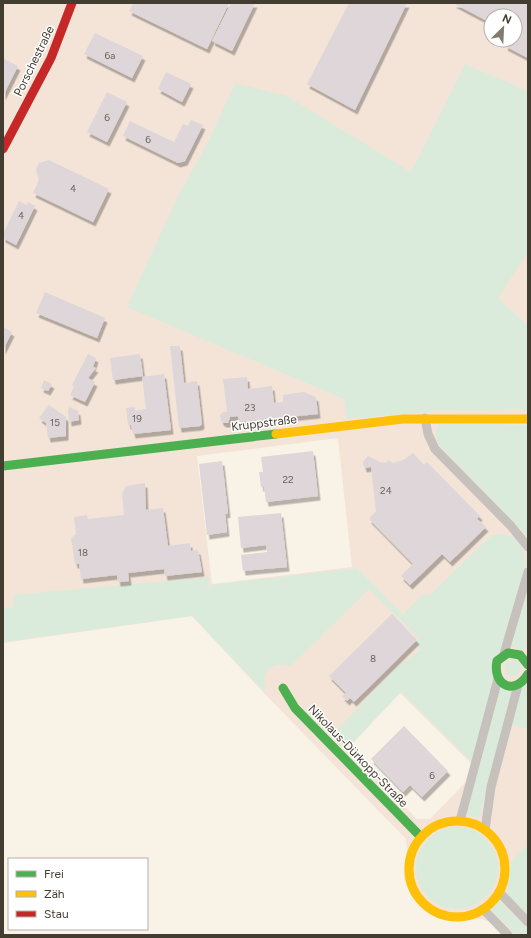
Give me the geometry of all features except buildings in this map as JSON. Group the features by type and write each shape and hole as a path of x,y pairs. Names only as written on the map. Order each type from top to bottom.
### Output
{"street":[{"name":"Porschestraße","path":"3,149 51,54 68,18 72,3"},
{"name":"Kruppstraße","path":"3,466 77,459 302,430 425,418 528,419"},
{"path":"425,418 428,434 435,449 507,522 528,546"},
{"path":"460,821 498,680 495,670 496,665 504,654 528,572"},
{"path":"504,654 516,653 528,660"},
{"path":"498,680 509,686 518,685 523,682 528,674"},
{"path":"485,830 491,787 518,685"},
{"name":"Nikolaus-Dürkopp-Straße","path":"283,688 295,708 421,837"},
{"path":"460,821 470,823 485,830 496,842 504,860 504,876 499,892 491,903 483,909 466,916 448,916 439,913 424,903 414,888 410,871 412,853 421,837 439,825 460,821"},
{"path":"499,892 528,922"},
{"path":"483,909 508,935"}],"shaded area":[{"path":"3,3 528,3 528,935 502,935 490,922 481,919 449,921 435,917 422,909 411,895 404,880 404,866 407,849 406,839 264,693 192,616 3,643","holes":["338,438 352,567 212,584 197,456","400,693 471,763 467,781 430,819 417,819 347,749"]}],"green space":[{"path":"465,64 528,91 528,252 498,298 528,326 528,409 434,411 347,419 344,399 127,307 176,200 209,140 235,83 287,96 411,172"},
{"path":"439,423 528,425 528,537 438,444 436,434"},
{"path":"504,534 515,538 519,542 525,556 526,568 472,762 401,692 347,749 333,734 397,667 421,650 415,644 419,639 369,589 291,666 277,665 269,670 266,674 265,693 192,616 3,642 3,608 14,607 13,595 209,577 209,586 201,588 210,587 210,585 357,568 403,614 422,595 431,594 487,539 493,535"},
{"path":"528,587 528,639 525,651 511,647"},
{"path":"513,660 519,662 521,668 519,674 513,676 507,674 505,668 507,662"},
{"path":"528,679 528,729 512,725 522,686"},
{"path":"501,686 514,689 479,818 465,814"},
{"path":"457,827 473,830 486,839 495,852 498,868 495,884 486,897 473,906 457,909 441,906 428,897 419,884 416,868 419,852 428,839 441,830"},
{"path":"528,844 528,917 508,895 507,890 511,862"},
{"path":"498,899 528,929 528,935 515,935 489,908"}],"traffic: fast":[{"path":"3,466 276,434"},
{"path":"528,665 520,655 508,653 497,661 496,670 501,682 511,686 517,685 523,681 528,674"},
{"path":"283,688 295,708 421,837"}],"traffic: slow":[{"path":"276,434 403,419 528,419"},
{"path":"457,821 475,825 491,835 501,851 505,869 501,887 491,903 475,913 457,917 439,913 423,903 413,887 409,869 413,851 423,835 439,825 457,821"}],"traffic: jam":[{"path":"3,149 51,58 72,3"}]}
